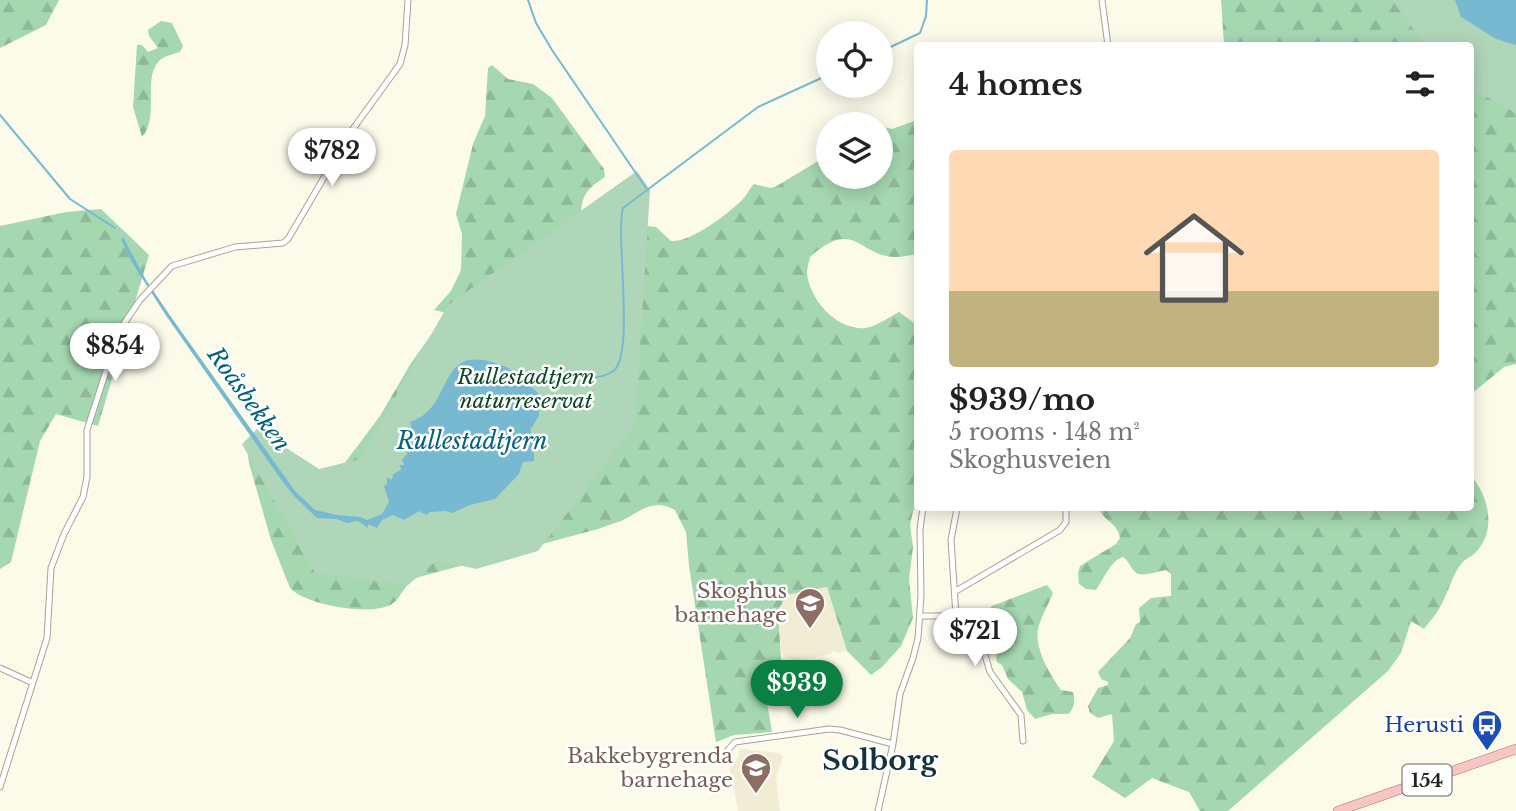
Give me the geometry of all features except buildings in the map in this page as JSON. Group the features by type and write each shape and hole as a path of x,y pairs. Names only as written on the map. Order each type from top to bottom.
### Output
{"main road":[{"name":"154","path":"1338,811 1516,749"}],"street":[{"path":"0,787 48,630 51,568 85,488 89,420 119,331 172,266 235,247 283,243 288,239 349,133 400,64 405,46 408,0"},
{"path":"1102,0 1107,42"},
{"path":"878,811 893,744 899,701 913,658 920,616 919,549 923,511"},
{"path":"956,511 951,540 956,616"},
{"path":"956,591 1060,530 1066,522 1066,511"},
{"path":"920,616 967,617 976,624 990,672 1021,715 1023,741"},
{"path":"0,668 33,683"},
{"path":"726,761 728,750 735,742 829,729 893,744"},
{"path":"0,754 9,757"}],"shaded area":[{"name":"Skoghus barnehage","path":"827,587 847,651 837,653 835,650 831,654 796,661 786,658 781,652 778,609 787,595"},
{"name":"Bakkebygrenda barnehage","path":"740,749 780,753 783,757 776,778 780,811 738,811 730,769"}],"green space":[{"path":"0,0 59,0 46,25 0,48"},
{"path":"1221,0 1431,0 1438,42 1224,42"},
{"path":"1392,0 1516,0 1516,113 1474,90 1474,42 1423,42"},
{"path":"161,21 172,23 183,46 180,52 161,59 154,69 150,119 142,137 133,107 137,45 142,45 148,52 158,48 148,30"},
{"path":"1516,48 1516,364 1504,367 1474,392 1474,53"},
{"path":"492,65 508,79 533,84 552,98 604,169 605,177 585,196 580,224 371,475 344,464 380,416 411,363 447,313 434,310 451,291 461,270 462,234 456,214 473,144 485,116 488,68"},
{"path":"914,121 914,254 895,257 883,255 847,239 837,240 825,245 810,257 807,271 809,283 819,303 844,324 865,328 899,312 914,324 914,507 910,525 913,547 909,579 913,618 901,646 882,667 871,675 847,651 827,587 787,595 778,610 781,661 762,673 772,732 734,735 716,742 686,532 675,510 660,505 647,507 621,521 598,529 419,577 409,583 393,604 378,609 352,609 322,604 290,588 271,540 247,448 300,509 648,226 656,227 671,241 688,238 726,214 742,200 754,184 775,187 816,162 816,189 893,189 893,129"},
{"name":"Rullestadtjern naturreservat","path":"637,171 650,190 635,425 538,551 476,569 437,560 408,585 315,573 242,444 257,429 319,469 360,459 448,305"},
{"path":"101,209 149,255 98,426 56,414 40,441 11,562 0,569 0,226 66,212"},
{"path":"1474,479 1486,502 1488,523 1482,544 1459,568 1437,613 1424,629 1411,621 1401,653 1388,671 1228,811 1200,811 1189,792 1152,778 1125,798 1092,777 1114,741 1112,714 1098,718 1090,713 1088,706 1098,688 1108,685 1098,672 1130,638 1136,624 1140,622 1139,608 1151,598 1171,596 1171,574 1166,570 1138,574 1123,557 1111,566 1096,590 1086,589 1079,584 1080,566 1116,544 1120,538 1119,533 1101,511 1474,511"},
{"path":"1047,585 1053,593 1038,629 1038,644 1057,684 1061,690 1073,692 1074,701 1068,714 1052,714 1035,719 1027,710 1022,692 1008,679 1002,665 997,662 999,651 993,647 992,635 985,629 987,612 992,606"}],"water":[{"path":"1455,0 1516,0 1516,45 1496,39 1461,17"},
{"name":"Rullestadtjern","path":"123,237 146,280 171,317 295,491 315,510 367,520 382,514 389,502 384,486 387,484 387,477 392,480 393,474 401,470 400,465 404,465 402,460 407,454 409,437 412,437 409,431 412,429 410,422 424,415 434,404 455,368 465,361 480,360 504,366 513,372 515,380 532,387 539,394 539,416 530,430 537,444 534,461 523,462 519,474 495,499 452,513 430,512 426,515 419,511 404,520 393,515 382,520 377,528 368,524 368,528 358,521 347,523 337,519 317,518 280,478 167,317 133,264 121,239"}],"waterway":[{"path":"528,0 536,23 552,50 646,188"},
{"path":"893,46 920,33 926,16 927,0"},
{"path":"514,375 527,376 532,372 594,377 612,372 619,362 623,345 623,208 758,107 816,80"},
{"name":"Roåsbekken","path":"0,115 70,199 115,228"}],"place":[{"name":"Skoghus barnehage","path":"810,630"},
{"name":"Herusti","path":"1487,752"},
{"name":"Bakkebygrenda barnehage","path":"756,795"}],"district":[{"name":"Solborg","path":"880,760"}]}
